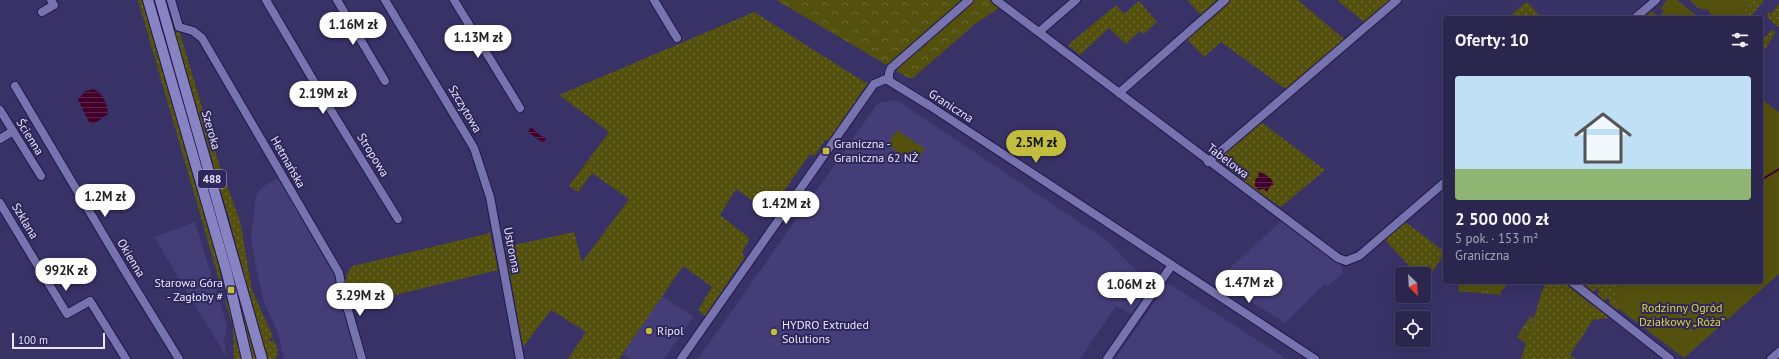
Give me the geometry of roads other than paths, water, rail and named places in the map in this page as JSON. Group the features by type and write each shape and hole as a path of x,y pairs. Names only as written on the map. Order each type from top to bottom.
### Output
{"main road":[{"name":"Szeroka","path":"148,0 227,273 247,359"},
{"name":"Szeroka","path":"160,0 262,359"}],"street":[{"path":"42,12 54,5 51,0"},
{"name":"Hetmańska","path":"171,0 179,27 193,31 202,38 339,273 362,359"},
{"name":"Stropowa","path":"266,0 329,107 398,219"},
{"path":"337,0 385,82"},
{"name":"Szczytowa","path":"385,0 474,148"},
{"path":"454,0 520,108"},
{"path":"654,0 677,38"},
{"path":"681,359 874,84 883,79 889,80 891,68 969,0"},
{"name":"Tabelowa","path":"996,0 1208,162 1333,255 1346,261 1359,256 1443,184"},
{"path":"1039,32 1076,0"},
{"path":"1119,93 1225,0"},
{"path":"1208,162 1397,0"},
{"path":"1637,16 1656,0"},
{"name":"Graniczna","path":"889,80 1315,359"},
{"name":"Okienna","path":"15,86 179,359"},
{"name":"Ścienna","path":"0,110 41,176"},
{"path":"0,139 13,131"},
{"name":"Ustronna","path":"474,148 490,196 520,359"},
{"name":"Szklana","path":"0,203 67,314 90,301 126,359"},
{"path":"1107,359 1172,265"},
{"path":"1575,284 1670,359"},
{"path":"1771,359 1779,352"}],"waterway":[{"path":"1763,179 1779,169"}],"place":[{"name":"Graniczna - Graniczna 62 NŻ","path":"826,151"},
{"name":"Starowa Góra - Zagłoby #","path":"231,290"},
{"name":"Ripol","path":"649,331"},
{"name":"HYDRO Extruded Solutions","path":"774,332"}],"park label":[{"name":"Rodzinny Ogród Działkowy „Róża”","path":"1682,315"}]}
